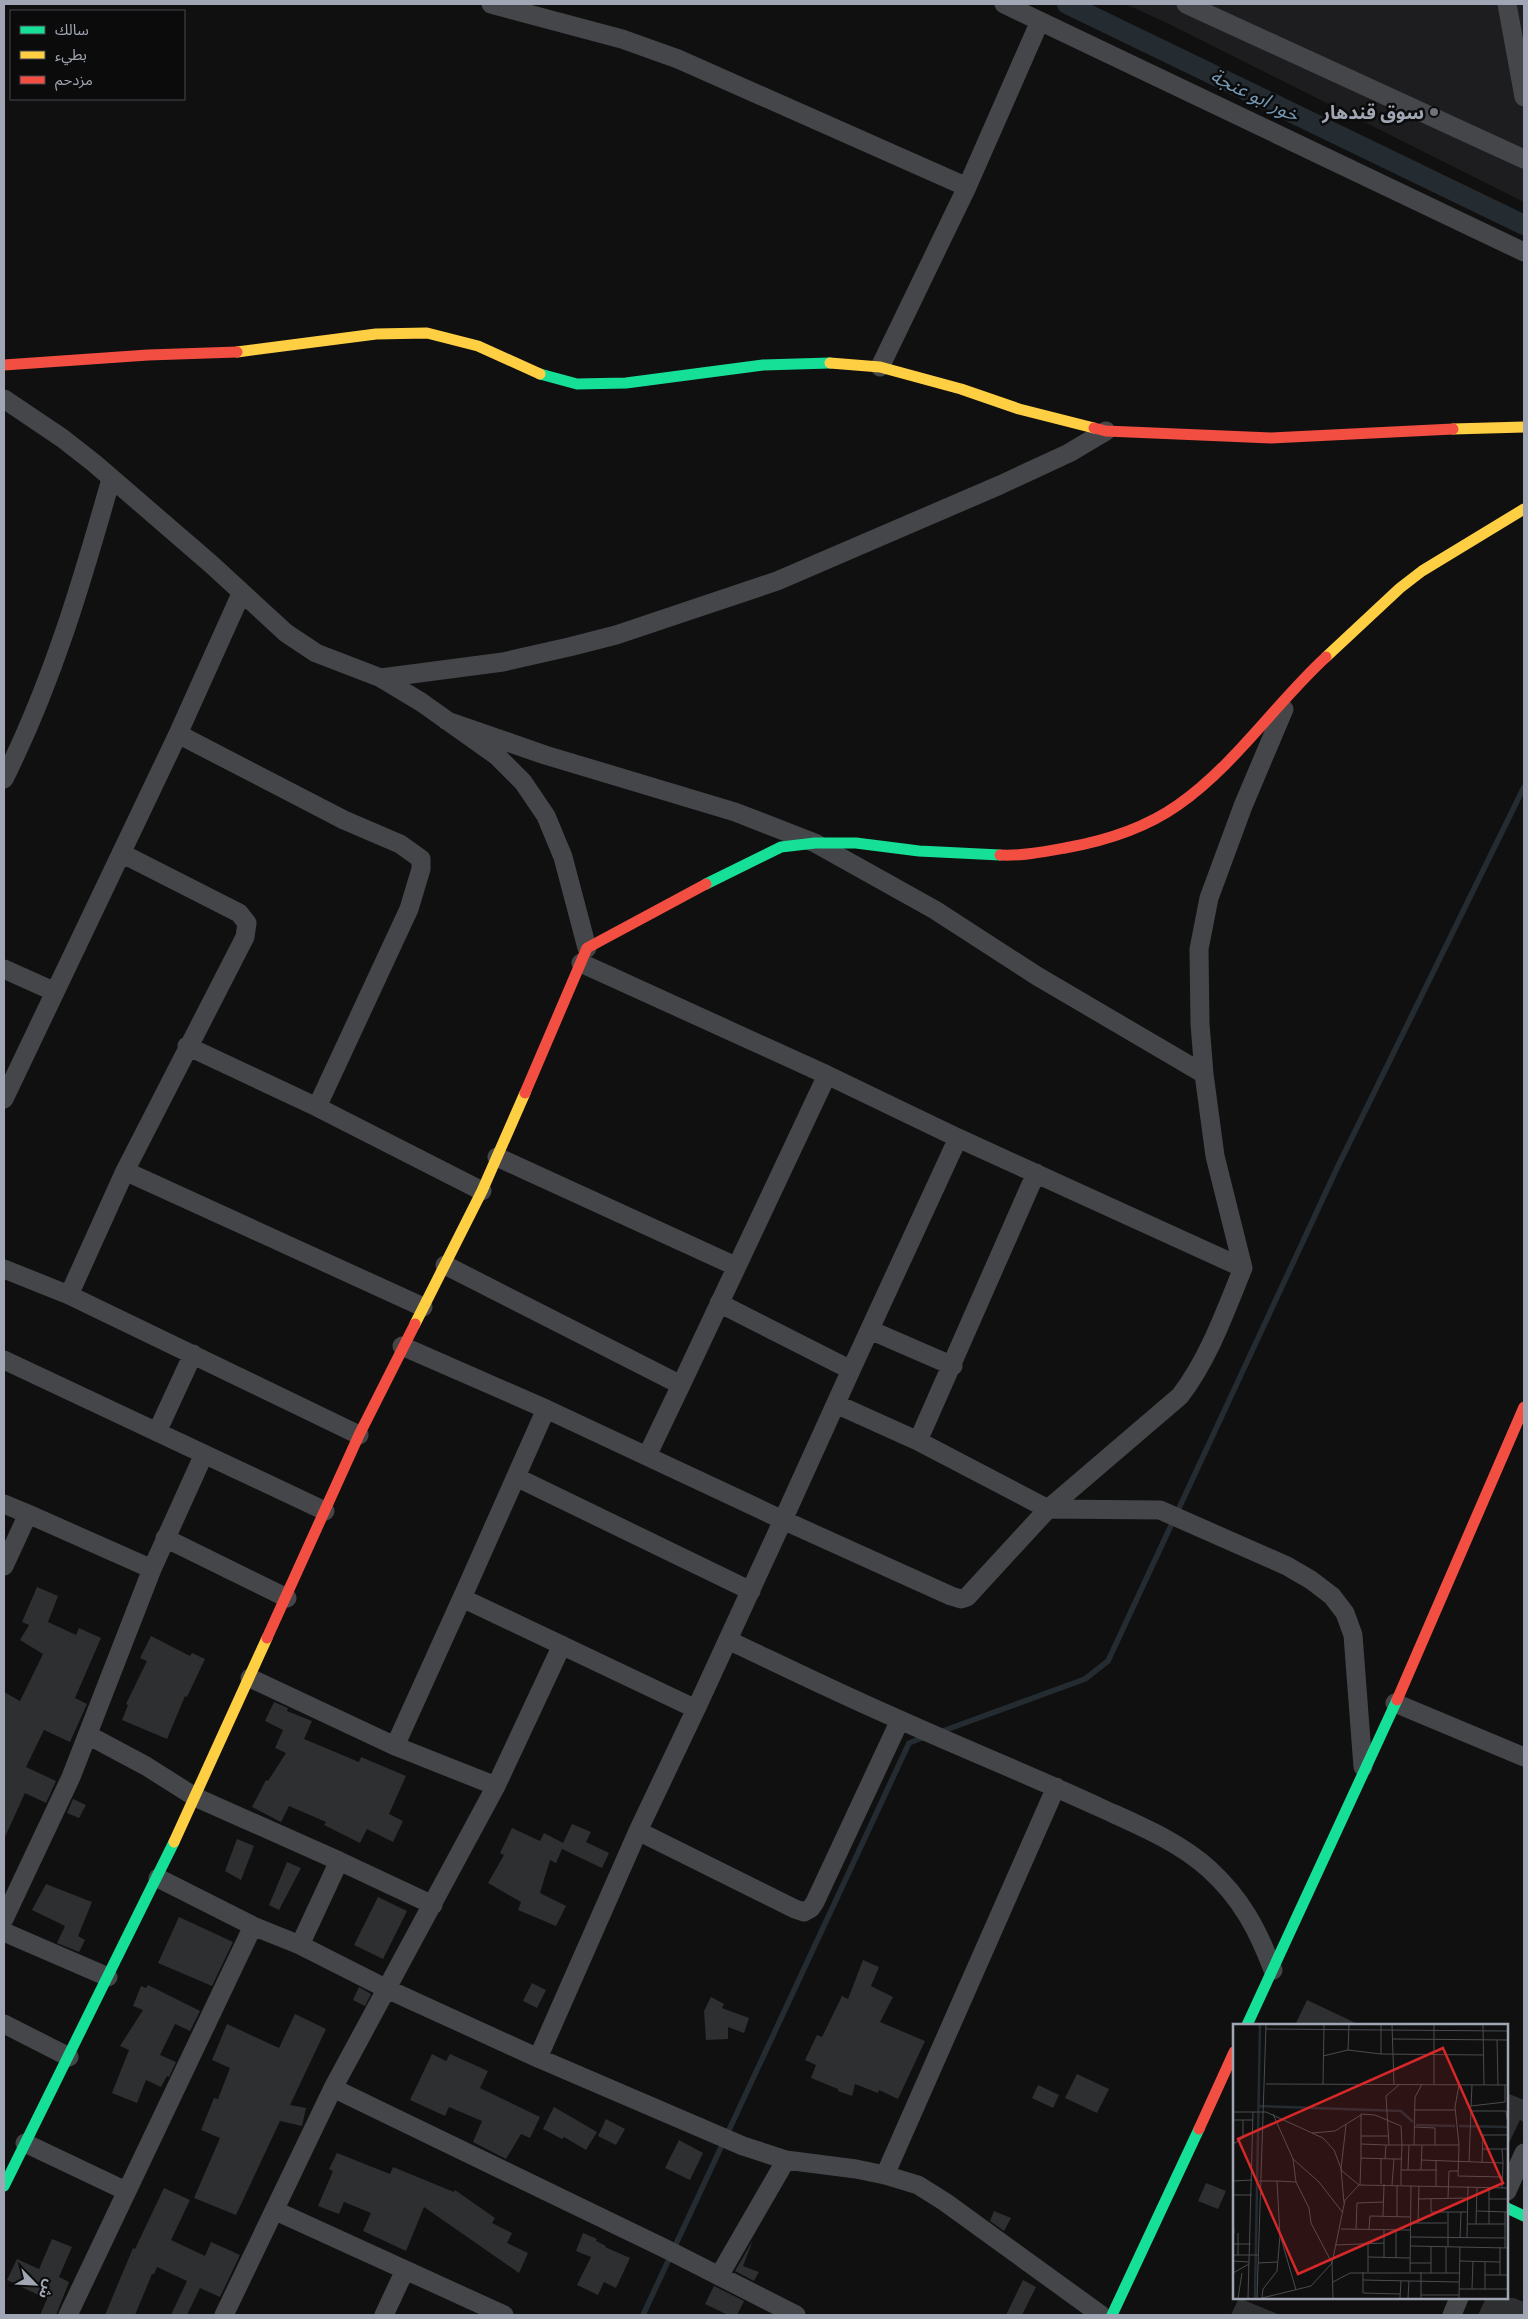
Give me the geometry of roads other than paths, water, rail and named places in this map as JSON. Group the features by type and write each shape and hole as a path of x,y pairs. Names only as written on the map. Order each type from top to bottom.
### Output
{"street":[{"path":"491,4 622,39 678,59 967,187"},
{"path":"1004,4 1524,252"},
{"path":"1186,4 1524,160"},
{"path":"1507,4 1520,52 1524,97"},
{"path":"880,367 967,187 1040,21"},
{"path":"4,365 148,355 226,354 376,334 427,333 478,346 531,371 577,384 626,383 763,365 824,362 880,367 961,389 1028,412 1106,431 1272,438 1384,431 1524,427"},
{"path":"4,399 62,438 210,564 286,633 316,654 381,678 497,756 523,782 546,816 563,857 584,955"},
{"path":"381,678 503,662 569,647 616,635 777,581 1069,454 1106,431"},
{"path":"4,779 36,710 70,620 111,479"},
{"path":"4,2186 9,2163 25,2143 158,1878 359,1435 402,1346 482,1191 584,955 671,901 781,847 815,842 856,843 928,851 1017,856 1055,851 1118,836 1170,810 1205,784 1247,742 1290,694 1400,588 1422,571 1504,523 1524,509"},
{"path":"4,1099 53,991 178,734 241,594"},
{"path":"402,1346 546,1409 782,1520 961,1599 974,1592 1048,1509 1180,1396 1196,1375 1208,1352 1243,1268 1215,1156 1204,1074 1200,1024 1199,949 1209,898 1243,806 1290,694"},
{"path":"447,721 544,755 744,815 815,842 935,910 1037,976 1204,1074"},
{"path":"178,734 344,820 400,844 421,859 409,909 317,1107"},
{"path":"69,1295 125,1171 187,1046 245,937 247,923 239,913 121,853"},
{"path":"584,955 958,1138 1243,1268"},
{"path":"4,969 53,991"},
{"path":"187,1046 317,1107 482,1191"},
{"path":"647,1456 827,1075"},
{"path":"538,2058 638,1831 751,1591 958,1138"},
{"path":"497,1156 736,1266"},
{"path":"125,1171 423,1307"},
{"path":"918,1441 953,1366 1036,1173"},
{"path":"445,1264 681,1385"},
{"path":"5,1273 69,1295 359,1435"},
{"path":"719,1303 851,1370"},
{"path":"870,1330 953,1366"},
{"path":"157,1432 193,1354"},
{"path":"4,1360 325,1511"},
{"path":"836,1404 918,1441 1048,1509 1149,1508 1171,1512 1287,1566 1311,1580 1332,1596 1345,1613 1353,1635 1364,1771"},
{"path":"1247,2024 1395,1703 1524,1407"},
{"path":"395,1746 546,1409"},
{"path":"4,1919 88,1735 152,1569 204,1454"},
{"path":"516,1477 751,1591"},
{"path":"4,1504 152,1569"},
{"path":"4,1566 28,1514"},
{"path":"165,1538 286,1598"},
{"path":"462,1598 696,1710"},
{"path":"728,1640 900,1720 1056,1787 1151,1831 1184,1850 1210,1869 1248,1913 1259,1932 1273,1970"},
{"path":"224,2315 276,2211 333,2088 496,1786 562,1645"},
{"path":"250,1678 395,1746 496,1786"},
{"path":"1395,1703 1524,1757"},
{"path":"638,1831 804,1912 811,1908 814,1902 900,1720"},
{"path":"88,1735 146,1766 195,1798 339,1861 433,1905"},
{"path":"885,2175 1056,1787"},
{"path":"300,1945 339,1861"},
{"path":"158,1878 254,1926 300,1945 387,1989 538,2058 743,2146 786,2160 885,2175 918,2185 945,2202 1101,2315"},
{"path":"68,2315 254,1926"},
{"path":"4,1932 108,1977"},
{"path":"4,2024 69,2057"},
{"path":"1112,2315 1233,2054"},
{"path":"1222,2078 1233,2084"},
{"path":"333,2088 796,2315"},
{"path":"25,2143 126,2191"},
{"path":"1508,2189 1524,2153"},
{"path":"719,2276 786,2160"},
{"path":"1508,2208 1524,2216"},
{"path":"276,2211 504,2315"},
{"path":"384,2315 406,2270"},
{"path":"1452,2315 1459,2299"}],"waterway":[{"name":"خور ابو عنجة","path":"1067,4 1524,225"},
{"path":"940,1732 1085,1679 1108,1661 1338,1166 1524,787"},
{"path":"643,2315 909,1743 927,1736"}],"place":[{"name":"سوق قندهار","path":"1434,112"}]}
